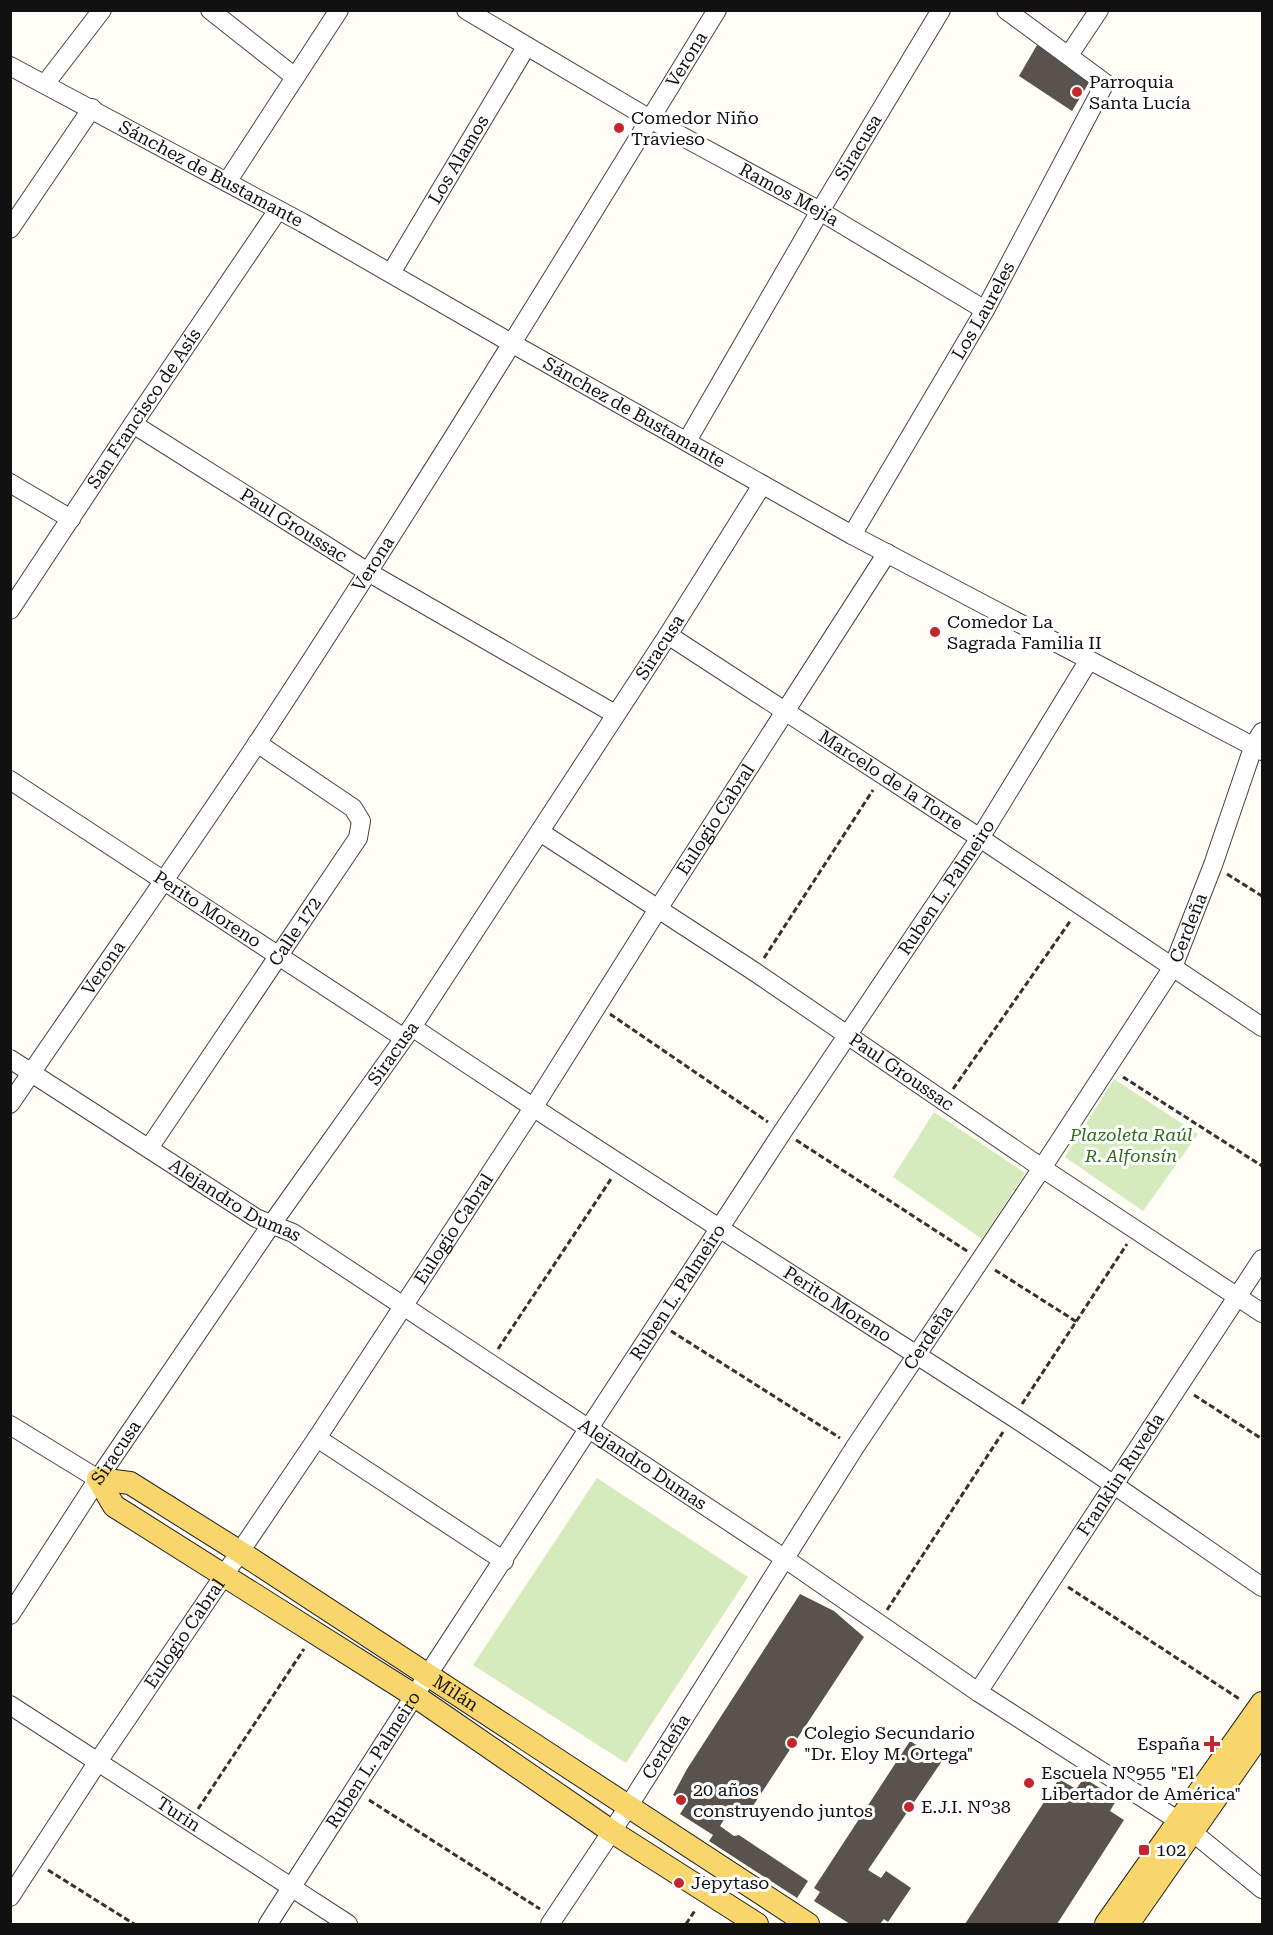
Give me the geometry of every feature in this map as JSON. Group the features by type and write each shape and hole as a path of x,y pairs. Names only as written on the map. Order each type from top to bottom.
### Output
{"main road":[{"name":"Milán","path":"98,1479 130,1483 240,1552 808,1924"},
{"name":"Milán","path":"98,1479 114,1506 415,1696 611,1831 757,1924"},
{"path":"1128,1924 1260,1706"},
{"path":"1106,1924 1263,1732"}],"street":[{"path":"45,84 102,10"},
{"path":"210,10 295,77"},
{"path":"227,182 339,10"},
{"name":"Ramos Mejía","path":"465,10 650,119 820,211 985,310"},
{"name":"Verona","path":"10,1104 257,743 368,572 513,344 717,10"},
{"name":"Siracusa","path":"687,441 820,211 942,10"},
{"path":"1006,10 1069,55 1099,10"},
{"name":"Los Alamos","path":"391,273 526,47"},
{"name":"Los Laureles","path":"852,535 985,310 1105,83 1069,55"},
{"name":"Sánchez de Bustamante","path":"10,66 92,108 278,210 852,535 1089,660 1260,743"},
{"path":"10,229 92,108"},
{"name":"San Francisco de Asís","path":"10,610 278,210"},
{"name":"Paul Groussac","path":"133,424 368,572 615,714"},
{"path":"10,483 71,519"},
{"name":"Siracusa","path":"10,1615 98,1479 271,1225 408,1032 668,635 762,485"},
{"name":"Eulogio Cabral","path":"10,1898 99,1760 404,1306 887,553"},
{"name":"Marcelo de la Torre","path":"668,635 980,838 1263,1027"},
{"name":"Ruben L. Palmeiro","path":"268,1924 783,1131 980,838 1089,660"},
{"name":"Calle 172","path":"149,1148 358,838 361,821 354,808 257,743"},
{"name":"Cerdeña","path":"552,1921 628,1808 855,1447 1173,968 1260,743"},
{"name":"Perito Moreno","path":"10,780 279,957 533,1108 720,1228 915,1356 1013,1417 1263,1587"},
{"name":"Paul Groussac","path":"540,832 755,972 1042,1168 1263,1313"},
{"name":"Alejandro Dumas","path":"10,1059 256,1218 293,1233 590,1428 784,1557 978,1692 1185,1827 1263,1888"},
{"name":"Franklin Ruveda","path":"978,1692 1263,1259"},
{"name":"Milán","path":"10,1425 98,1479"},
{"path":"317,1438 504,1561"},
{"name":"Turin","path":"10,1705 99,1760 348,1924"}],"path":[{"path":"755,972 882,776"},
{"path":"1213,865 1263,896"},
{"path":"944,1102 1081,906"},
{"path":"598,1006 783,1131 1077,1322"},
{"path":"1107,1066 1263,1166"},
{"path":"489,1362 620,1165"},
{"path":"659,1323 855,1447"},
{"path":"1180,1386 1263,1439"},
{"path":"1054,1578 1260,1706"},
{"path":"190,1821 315,1633"},
{"path":"354,1790 552,1921"},
{"path":"34,1861 134,1924"}],"green space":[{"name":"Plazoleta Raúl R. Alfonsín","path":"1114,1079 1198,1134 1143,1211 1065,1157"},
{"path":"934,1112 1025,1173 982,1239 893,1177"},
{"path":"597,1478 748,1577 626,1763 473,1665"}],"building":[{"name":"Parroquia Santa Lucía","path":"1037,45 1090,81 1072,111 1019,76"},
{"name":"Colegio Secundario \"Dr. Eloy M. Ortega\"","path":"800,1594 834,1611 864,1637 745,1818 731,1808 720,1826 734,1836 739,1835 808,1881 797,1898 709,1841 713,1835 680,1814 687,1803 673,1795 687,1769"},
{"path":"910,1741 942,1761 868,1870 881,1878 886,1871 911,1888 888,1922 884,1919 880,1924 850,1924 814,1901 820,1892 814,1888"},
{"path":"1084,1778 1117,1799 1110,1811 1124,1820 1057,1924 965,1924 1059,1779 1076,1789"}],"place":[{"name":"Parroquia Santa Lucía","path":"1077,92"},
{"name":"Comedor Niño Travieso","path":"619,128"},
{"name":"Comedor La Sagrada Familia II","path":"935,632"},
{"name":"Colegio Secundario \"Dr. Eloy M. Ortega\"","path":"792,1743"},
{"name":"España","path":"1212,1744"},
{"name":"Escuela Nº955 \"El Libertador de América\"","path":"1029,1783"},
{"name":"20 años construyendo juntos","path":"681,1800"},
{"name":"E.J.I. Nº38","path":"909,1807"},
{"name":"102","path":"1144,1850"},
{"name":"Jepytaso","path":"679,1883"}]}
